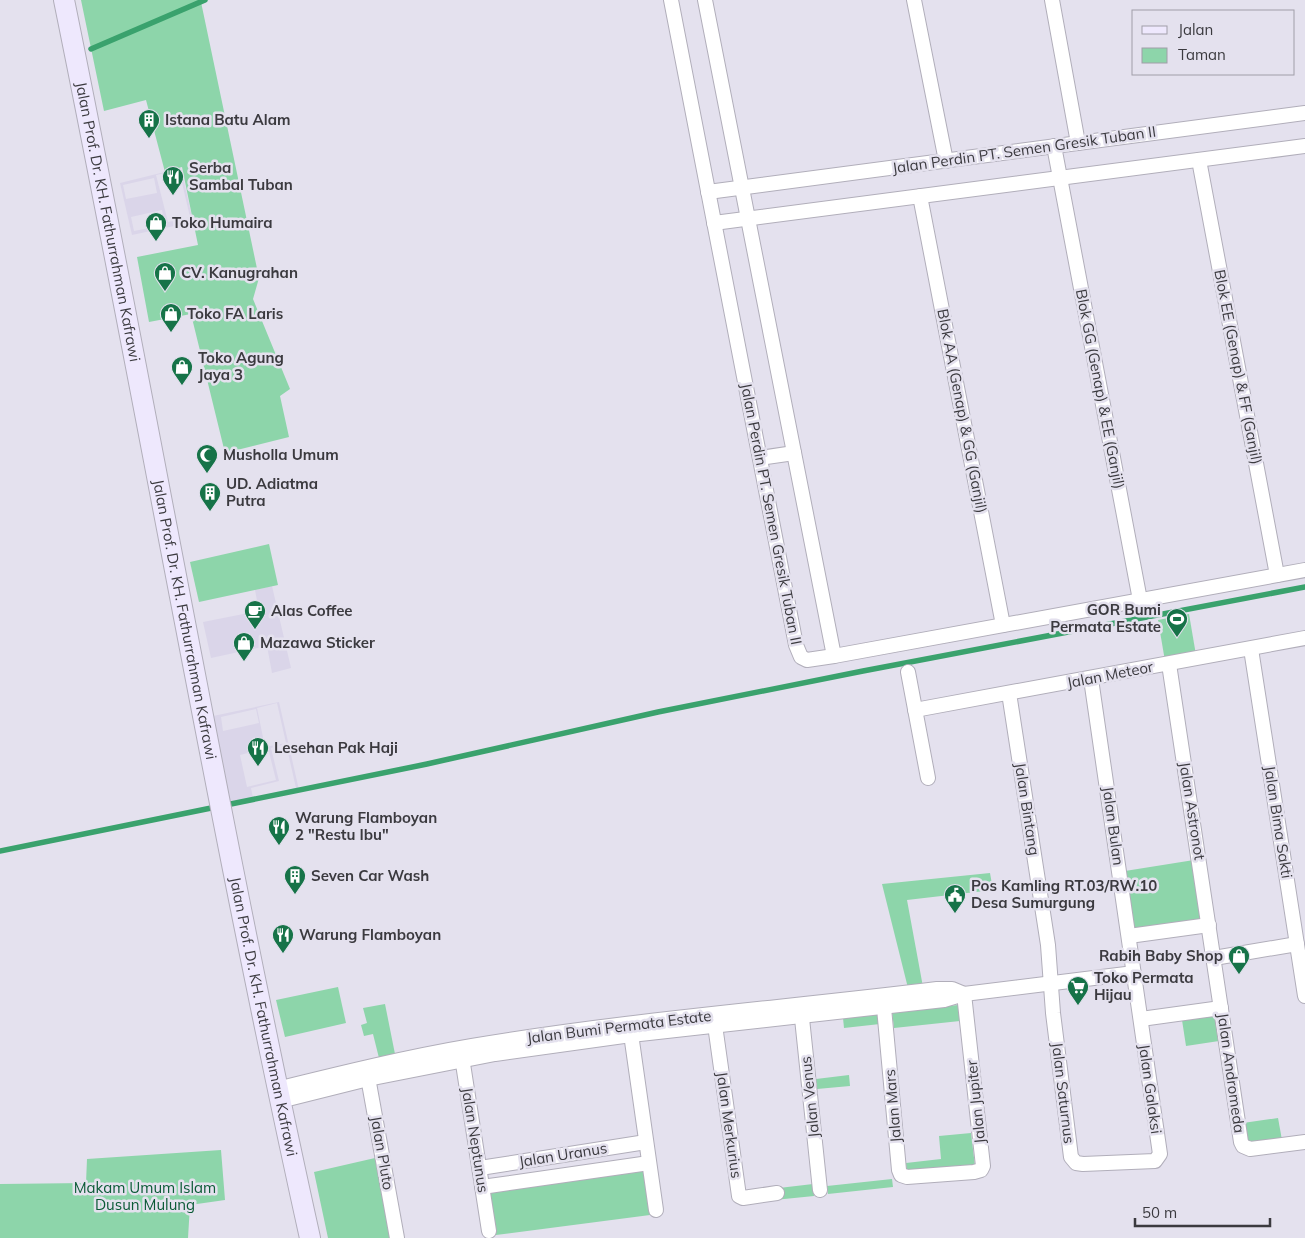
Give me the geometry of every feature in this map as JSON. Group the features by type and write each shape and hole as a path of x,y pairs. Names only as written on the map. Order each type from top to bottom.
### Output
{"main road":[{"name":"Jalan Prof. Dr. KH. Fathurrahman Kafrawi","path":"64,0 112,240 220,807 278,1095 310,1238"}],"street":[{"name":"Jalan Perdin PT. Semen Gresik Tuban II","path":"671,0 798,651 801,657 807,660 834,656"},
{"path":"705,0 834,656 1305,570"},
{"path":"914,0 946,161"},
{"path":"1052,0 1078,143"},
{"name":"Jalan Perdin PT. Semen Gresik Tuban II","path":"708,192 1305,113"},
{"name":"Blok GG (Genap) & EE (Ganjil)","path":"1054,146 1140,600"},
{"name":"Jalan Perdin PT. Semen Gresik Tuban II","path":"714,223 1305,146"},
{"name":"Blok EE (Genap) & FF (Ganjil)","path":"1199,160 1277,575"},
{"name":"Blok AA (Genap) & GG (Ganjil)","path":"920,196 1003,625"},
{"path":"760,458 794,452"},
{"name":"Jalan Meteor","path":"915,710 1305,638"},
{"name":"Jalan Bima Sakti","path":"1251,649 1305,996"},
{"name":"Jalan Astronot","path":"1169,664 1214,958"},
{"path":"908,672 928,778"},
{"name":"Jalan Bulan","path":"1091,679 1134,973"},
{"name":"Jalan Bintang","path":"1009,693 1048,945 1050,984"},
{"path":"1129,936 1209,925"},
{"path":"1214,958 1297,944"},
{"name":"Jalan Andromeda","path":"1214,958 1241,1144 1250,1149 1305,1142"},
{"name":"Jalan Bumi Permata Estate","path":"278,1095 462,1054 517,1045 883,1001 944,1000 964,994 1134,973"},
{"name":"Jalan Galaksi","path":"1114,1163 1155,1161 1160,1155 1134,973"},
{"name":"Jalan Saturnus","path":"1050,984 1071,1157 1078,1164 1114,1163"},
{"name":"Jalan Jupiter","path":"941,1175 974,1172 983,1166 964,994"},
{"name":"Jalan Mars","path":"883,1001 900,1173 907,1178 941,1175"},
{"path":"1141,1020 1221,1008"},
{"name":"Jalan Venus","path":"801,1011 820,1190"},
{"name":"Jalan Merkurius","path":"714,1020 739,1196 743,1198 777,1193"},
{"path":"630,1030 656,1210"},
{"name":"Jalan Neptunus","path":"462,1054 490,1231"},
{"name":"Jalan Pluto","path":"367,1074 397,1238"},
{"name":"Jalan Uranus","path":"480,1168 646,1142"},
{"name":"Jalan Uranus","path":"482,1187 649,1163"}],"shaded area":[{"name":"Serba Sambal Tuban","path":"181,168 193,222 132,235 120,183","holes":["179,170 190,217 168,222 156,175","154,178 157,193 126,199 123,185","162,210 165,225 134,231 131,217"]},
{"name":"Alas Coffee","path":"272,586 291,668 272,673 267,646 211,658 203,622 259,611 255,590"},
{"name":"Lesehan Pak Haji","path":"279,702 299,790 230,804 213,716","holes":["277,703 286,743 265,747 257,708","256,709 259,723 223,731 221,717","286,744 296,788 253,798 251,788 279,781 271,748","268,748 276,780 247,787 240,755"]}],"green space":[{"path":"81,0 205,0 201,2 259,278 253,299 290,389 280,396 289,437 225,453 191,314 149,322 137,257 198,245 182,167 165,172 146,100 104,111"},
{"path":"269,544 278,585 199,602 190,562"},
{"name":"GOR Bumi Permata Estate","path":"1189,614 1196,655 1165,661 1158,620"},
{"path":"1194,860 1203,921 1133,931 1125,871"},
{"path":"990,873 993,890 907,900 923,987 908,988 882,884"},
{"path":"338,987 346,1023 285,1037 276,1000"},
{"path":"385,1004 395,1054 379,1058 373,1034 364,1036 361,1025 367,1023 363,1008"},
{"path":"958,1005 960,1021 894,1028 892,1012"},
{"path":"879,1014 880,1024 844,1028 843,1018"},
{"path":"1216,1015 1219,1041 1186,1046 1182,1020"},
{"path":"849,1075 850,1086 817,1089 816,1079"},
{"path":"1278,1118 1282,1140 1247,1145 1243,1123"},
{"path":"971,1133 975,1166 907,1173 906,1163 941,1159 939,1136"},
{"name":"Makam Umum Islam Dusun Mulung","path":"221,1150 225,1200 190,1205 188,1238 0,1238 0,1184 86,1183 87,1159"},
{"path":"375,1158 393,1238 328,1238 314,1172"},
{"path":"643,1170 650,1215 496,1235 489,1193"},
{"path":"892,1179 893,1187 828,1194 827,1186"},
{"path":"813,1184 814,1196 746,1203 745,1192"}],"waterway":[{"path":"91,49 205,0"},
{"path":"0,851 427,764 658,712 1305,587"}],"place":[{"name":"Istana Batu Alam","path":"149,139"},
{"name":"Serba Sambal Tuban","path":"173,196"},
{"name":"Toko Humaira","path":"156,242"},
{"name":"CV. Kanugrahan","path":"165,292"},
{"name":"Toko FA Laris","path":"171,333"},
{"name":"Toko Agung Jaya 3","path":"182,386"},
{"name":"Musholla Umum","path":"207,474"},
{"name":"UD. Adiatma Putra","path":"210,512"},
{"name":"Alas Coffee","path":"255,630"},
{"name":"GOR Bumi Permata Estate","path":"1177,638"},
{"name":"Mazawa Sticker","path":"244,662"},
{"name":"Lesehan Pak Haji","path":"258,767"},
{"name":"Warung Flamboyan 2 \"Restu Ibu\"","path":"279,846"},
{"name":"Seven Car Wash","path":"295,895"},
{"name":"Pos Kamling RT.03/RW.10 Desa Sumurgung","path":"955,914"},
{"name":"Warung Flamboyan","path":"283,954"},
{"name":"Rabih Baby Shop","path":"1239,975"},
{"name":"Toko Permata Hijau","path":"1078,1006"}]}
